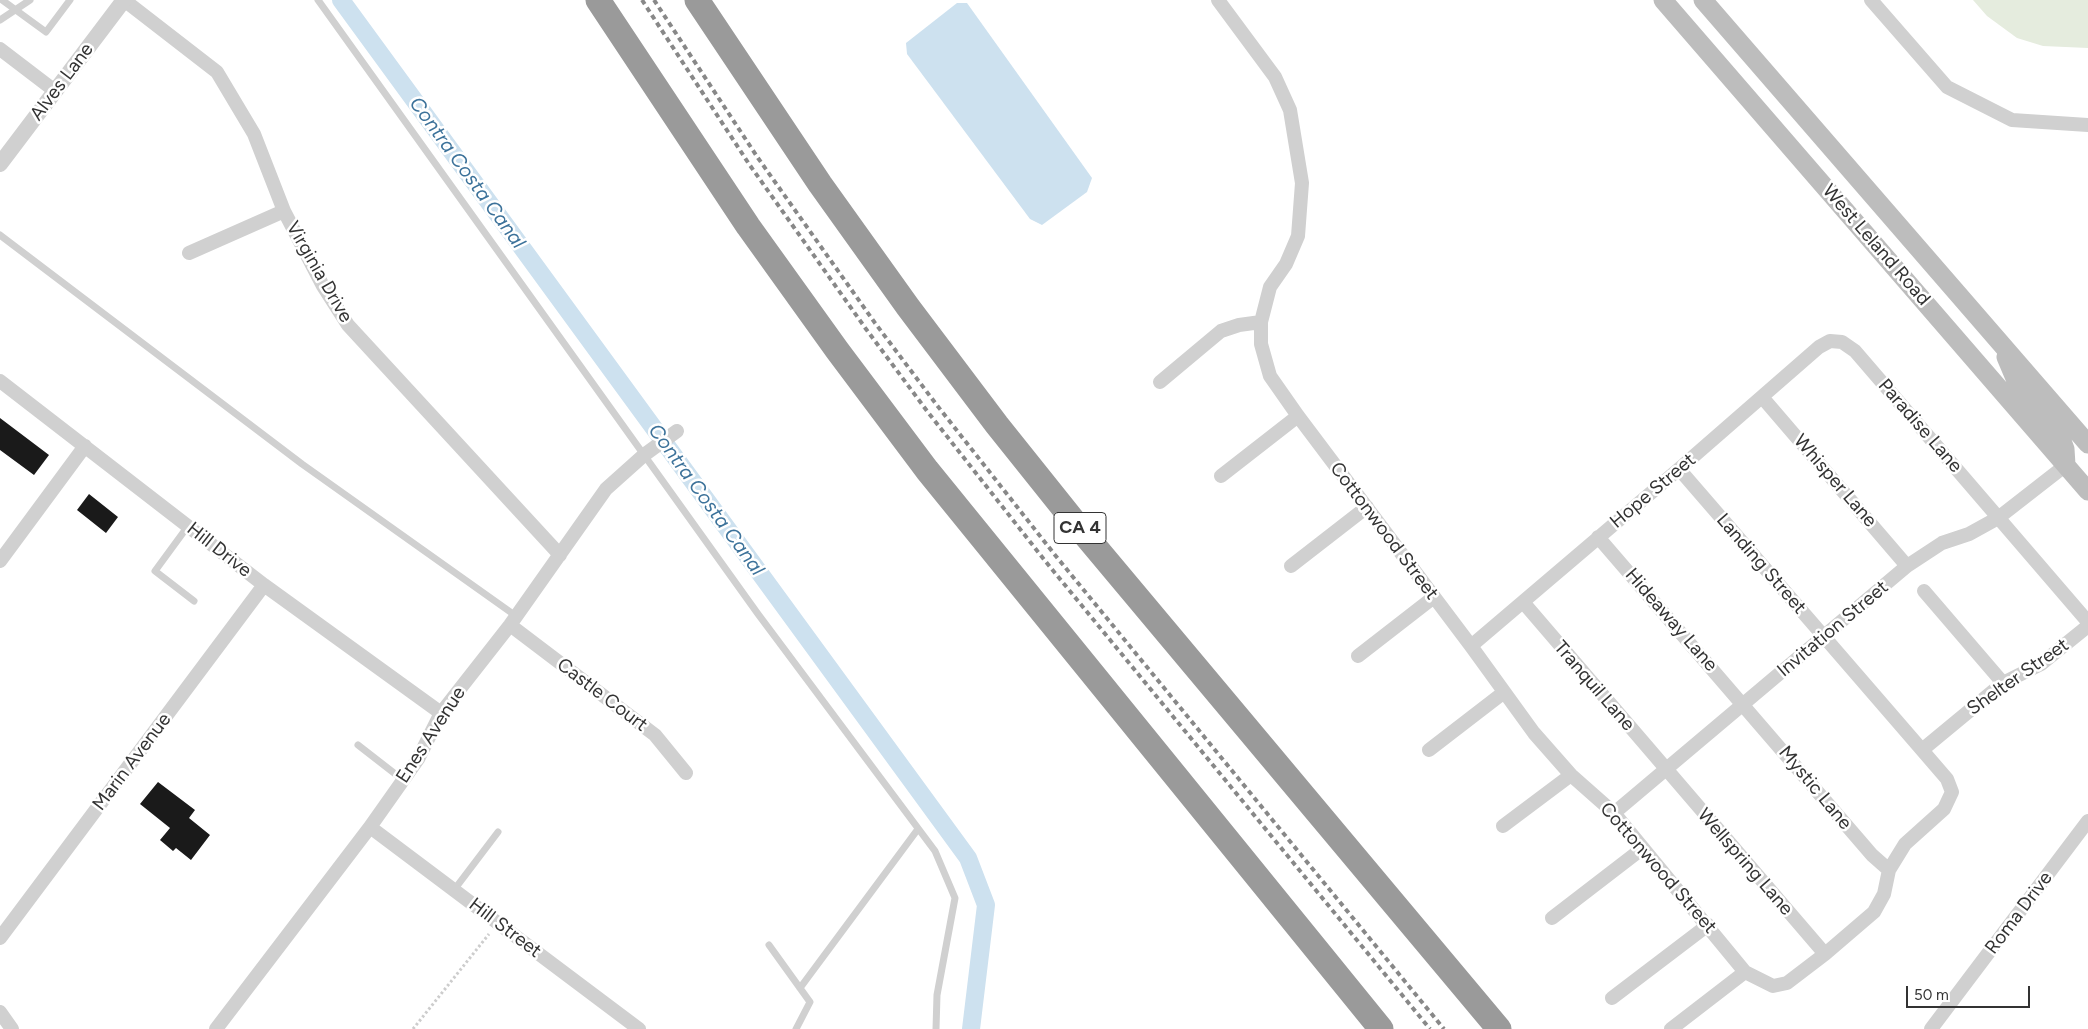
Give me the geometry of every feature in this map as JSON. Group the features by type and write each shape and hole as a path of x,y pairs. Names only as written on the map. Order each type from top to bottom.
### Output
{"highway":[{"path":"598,0 664,102 754,234 837,350 927,470 1382,1029"},
{"name":"CA 4","path":"697,0 820,184 908,308 997,425 1081,530 1499,1029"}],"main road":[{"name":"West Leland Road","path":"1663,0 2088,491"},
{"name":"West Leland Road","path":"1703,0 2088,444"},
{"path":"1998,341 2017,383 2059,433 2065,448 2066,465 2081,467 2088,471"}],"street":[{"name":"Alves Lane","path":"0,164 124,0"},
{"name":"Virginia Drive","path":"124,0 217,72 254,134 284,211 323,286 348,325 560,555"},
{"name":"Cottonwood Street","path":"1218,0 1275,77 1290,110 1302,183 1298,236 1286,264 1270,288 1260,322 1261,344 1270,376 1534,733 1571,775 1614,813 1745,972 1773,986 1787,983 1824,954"},
{"path":"1871,0 1947,87 2012,120 2088,125"},
{"path":"0,49 55,91"},
{"path":"189,253 284,211"},
{"path":"1160,382 1221,331 1240,325 1260,322"},
{"name":"Hope Street","path":"1471,646 1819,347 1830,341 1837,340"},
{"name":"Paradise Lane","path":"1837,340 1855,351 2088,624"},
{"name":"Hill Drive","path":"1,384 86,446 264,585 441,713"},
{"name":"Whisper Lane","path":"1762,397 1907,566"},
{"path":"1222,476 1298,416"},
{"name":"Enes Avenue","path":"216,1029 370,827 418,759 441,713 513,620 606,489 644,455 677,431"},
{"path":"0,560 86,446"},
{"name":"Invitation Street","path":"1614,813 1907,566 1942,543 1969,534 1998,518 2066,465"},
{"name":"Landing Street","path":"1679,469 1922,750"},
{"path":"1291,566 1367,507"},
{"name":"Hideaway Lane","path":"1598,537 1744,704"},
{"name":"Marin Avenue","path":"0,938 264,585"},
{"path":"1924,591 2002,683"},
{"path":"1358,656 1434,597"},
{"name":"Tranquil Lane","path":"1523,602 1666,770"},
{"name":"Castle Court","path":"513,620 655,735 686,773"},
{"name":"Shelter Street","path":"1922,750 2002,683 2041,664 2088,624"},
{"path":"1429,750 1504,693"},
{"name":"Mystic Lane","path":"1744,704 1872,855 1889,870"},
{"path":"1824,954 1874,912 1884,894 1889,870 1905,844 1944,810 1952,792 1947,779 1922,750"},
{"name":"Wellspring Lane","path":"1666,770 1824,954"},
{"path":"1503,826 1571,775"},
{"name":"Roma Drive","path":"1931,1029 2088,821"},
{"name":"Hill Street","path":"370,827 497,923 621,1024 640,1029"},
{"path":"1552,918 1643,848"},
{"path":"1612,998 1708,925"},
{"path":"1670,1029 1745,972"},
{"path":"0,1012 12,1029"}],"lane":[{"path":"2,0 46,32 70,0"},
{"path":"0,20 30,0"},
{"path":"318,0 758,614 935,851 955,898 937,995 936,1029"},
{"path":"0,235 302,464 513,620"},
{"path":"188,526 155,571 194,601"},
{"path":"358,745 403,780"},
{"path":"800,988 918,828"},
{"path":"454,890 498,832"},
{"path":"769,945 810,1002 796,1029"}],"path":[{"path":"413,1029 497,923"}],"shaded area":[{"path":"1973,0 2088,0 2088,48 2043,46 2017,38 1987,16"}],"water":[{"path":"957,3 967,3 1092,178 1087,192 1042,225 1030,219 907,54 906,43"}],"building":[{"path":"0,418 49,455 34,475 0,450"},
{"path":"89,494 118,517 106,533 77,510"},
{"path":"158,782 195,810 189,818 210,835 191,860 176,848 173,851 160,840 170,828 140,804"}],"waterway":[{"name":"Contra Costa Canal","path":"341,0 968,858 986,905 971,1029"}],"railway":[{"path":"642,0 749,164 866,329 927,411 1046,562 1430,1029"},
{"path":"654,0 758,158 875,323 936,404 1055,555 1444,1029"}]}
